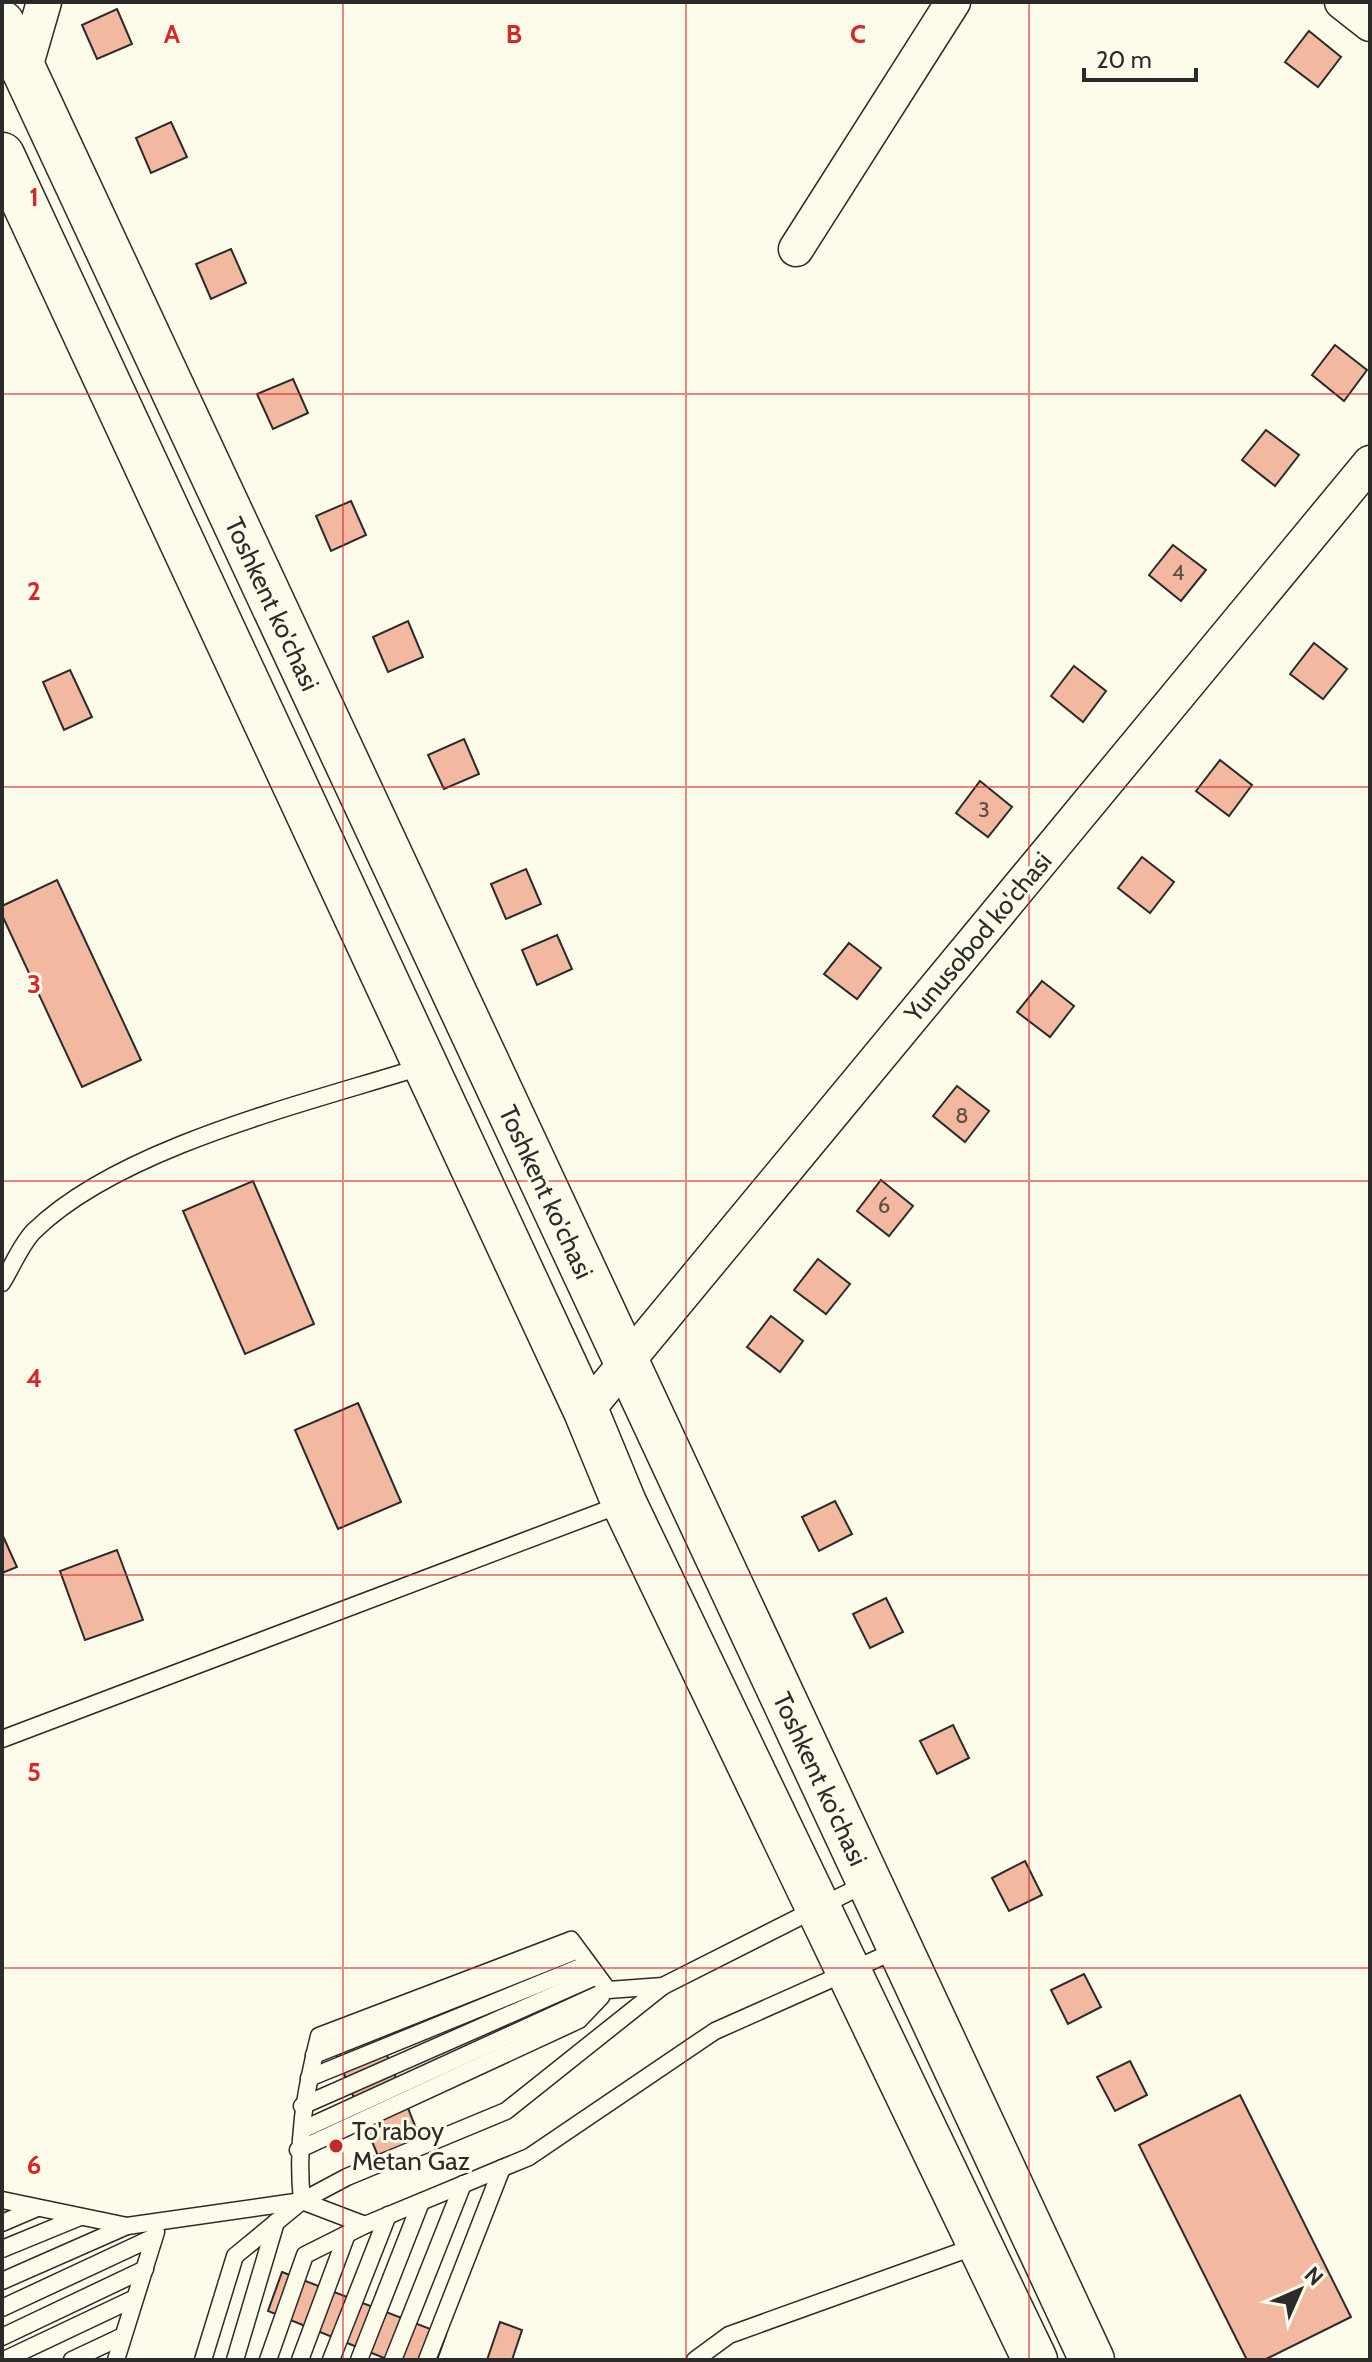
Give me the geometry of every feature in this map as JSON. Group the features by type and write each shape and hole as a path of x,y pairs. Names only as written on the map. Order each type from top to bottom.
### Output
{"main road":[{"name":"Toshkent ko'chasi","path":"2,23 1092,2360"},
{"path":"2,155 586,1411 624,1503 1035,2360"}],"street":[{"path":"24,71 44,2"},
{"path":"796,249 953,2"},
{"path":"1342,2 1370,24"},
{"name":"Yunusobod ko'chasi","path":"586,1411 1370,463"}],"lane":[{"path":"2,1283 32,1232 93,1187 188,1142 426,1066"},
{"path":"2,1739 624,1503"},
{"path":"203,2360 235,2256 302,2201 347,2177 506,2111 663,1986 869,1883"},
{"path":"302,2201 298,2150 304,2129 302,2106 319,2036 571,1940 608,1990"},
{"path":"268,2360 305,2255 365,2225 529,2157 715,2031 899,1949"},
{"path":"309,2078 588,1964"},
{"path":"302,2106 588,1964"},
{"path":"304,2129 608,1990 663,1986"},
{"path":"298,2150 579,2020 608,1990"},
{"path":"427,2360 502,2168"},
{"path":"393,2360 463,2184"},
{"path":"2,2200 127,2226 156,2229"},
{"path":"2,2308 156,2229 302,2201 365,2225"},
{"path":"359,2360 421,2202"},
{"path":"2,2223 38,2208"},
{"path":"331,2360 388,2215"},
{"path":"2,2249 80,2217"},
{"path":"235,2360 276,2222"},
{"path":"2,2281 127,2226"},
{"path":"116,2360 156,2229"},
{"path":"300,2360 347,2234"},
{"path":"695,2360 729,2335 980,2245"},
{"path":"2,2337 145,2269"},
{"path":"4,2360 135,2298"},
{"path":"72,2360 123,2336"}],"building":[{"path":"117,9 132,44 97,59 82,25"},
{"path":"1309,31 1341,57 1318,87 1285,62"},
{"path":"171,122 187,157 151,173 136,138"},
{"path":"231,249 246,283 211,299 196,264"},
{"path":"1335,345 1367,370 1344,401 1312,375"},
{"path":"293,379 308,413 273,429 257,394"},
{"path":"1266,430 1299,455 1275,486 1242,460"},
{"path":"351,501 366,535 331,551 316,516"},
{"path":"1173,545 1206,570 1181,601 1149,575"},
{"path":"408,621 423,657 388,672 373,637"},
{"path":"1314,643 1347,669 1323,699 1290,674"},
{"path":"1074,666 1106,691 1083,722 1051,696"},
{"path":"70,670 92,717 64,730 43,682"},
{"path":"464,739 479,774 444,789 428,755"},
{"path":"1220,760 1252,785 1229,816 1196,791"},
{"path":"980,781 1012,807 988,837 956,813"},
{"path":"1142,857 1174,882 1150,913 1118,888"},
{"path":"526,869 541,904 506,919 491,884"},
{"path":"57,880 141,1060 82,1087 2,915 2,906"},
{"path":"557,935 572,969 537,985 522,950"},
{"path":"849,943 881,968 857,999 824,974"},
{"path":"1042,981 1074,1006 1050,1037 1017,1012"},
{"path":"957,1086 989,1111 965,1142 933,1116"},
{"path":"881,1180 913,1206 889,1236 857,1211"},
{"path":"253,1181 314,1324 245,1354 183,1211"},
{"path":"818,1259 850,1284 826,1314 794,1290"},
{"path":"771,1316 803,1341 780,1372 747,1347"},
{"path":"358,1403 401,1502 338,1529 295,1430"},
{"path":"835,1501 852,1534 819,1551 802,1517"},
{"path":"2,1534 17,1567 2,1573"},
{"path":"117,1550 143,1620 85,1640 60,1571"},
{"path":"886,1598 903,1632 870,1648 853,1614"},
{"path":"953,1725 969,1758 937,1774 920,1741"},
{"path":"1025,1861 1042,1895 1009,1911 992,1878"},
{"path":"1084,1974 1101,2007 1068,2024 1051,1990"},
{"path":"369,2010 421,2141 378,2156 325,2028"},
{"path":"1130,2061 1147,2095 1115,2111 1097,2077"},
{"path":"1240,2095 1351,2317 1264,2360 1247,2360 1139,2145"},
{"path":"282,2272 446,2335 437,2360 389,2360 268,2311"},
{"path":"500,2322 522,2330 512,2360 487,2360"}],"place":[{"name":"To'raboy Metan Gaz","path":"336,2146"}]}
